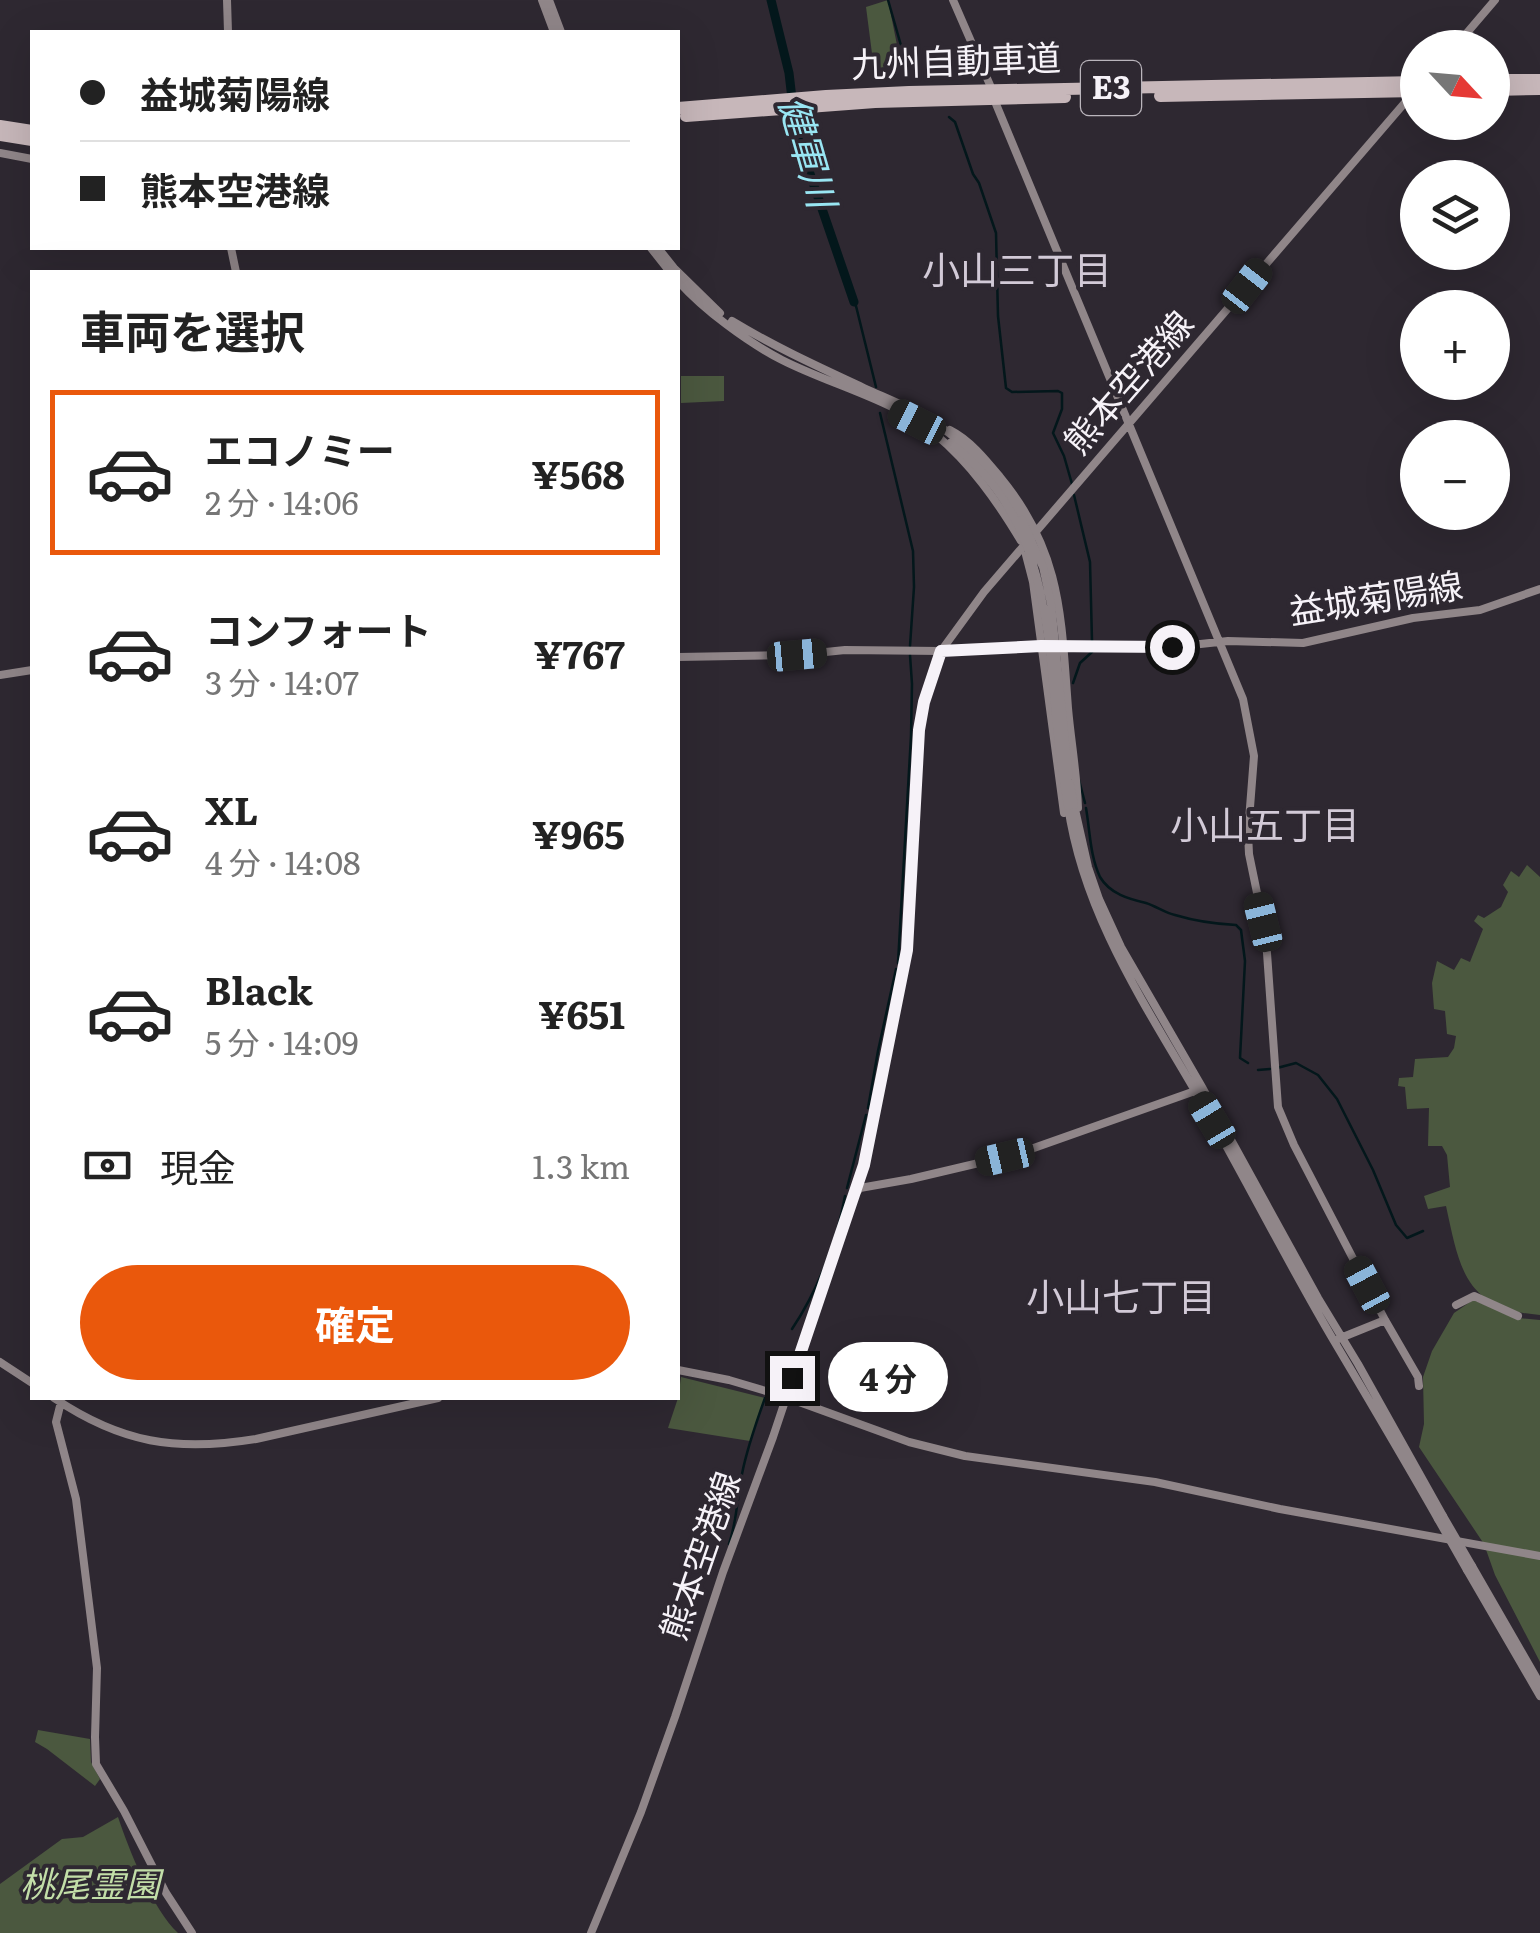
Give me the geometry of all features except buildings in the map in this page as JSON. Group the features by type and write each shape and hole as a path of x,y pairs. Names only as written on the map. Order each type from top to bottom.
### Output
{"highway":[{"path":"1510,80 1540,80"},
{"path":"1510,90 1540,89"},
{"name":"九州自動車道","path":"680,108 1400,90"},
{"name":"九州自動車道","path":"680,116 785,103"},
{"path":"0,126 30,132"},
{"path":"0,135 30,140"}],"main road":[{"path":"227,0 228,30"},
{"path":"545,0 557,30"},
{"path":"953,0 990,85"},
{"path":"1469,30 1495,0"},
{"path":"996,104 1243,699 1254,756 1248,833 1267,952 1278,1107 1294,1146 1418,1377 1419,1386"},
{"name":"熊本空港線","path":"591,1933 641,1812 787,1398 864,1165 907,950 919,730 941,651 1024,545 1400,108"},
{"path":"0,152 30,159"},
{"path":"657,250 676,270"},
{"path":"680,274 734,323 774,346 892,400 952,441 995,489 1024,536 1035,565 1052,662 1059,746 1073,821 1099,899 1198,1089 1540,1696"},
{"path":"680,283 718,318 780,359 938,431 954,431 980,455 1026,511 1037,530 1055,584 1078,805 1073,821"},
{"path":"938,431 996,499 1024,545 1033,582 1064,813 1073,821"},
{"name":"益城菊陽線","path":"680,656 1041,646 1172,647 1220,642 1303,644 1412,618 1480,610 1540,589"},
{"path":"0,675 30,670"},
{"path":"855,1195 860,1188 1017,1154 1198,1089"},
{"path":"1456,1305 1474,1296 1518,1316"},
{"path":"1338,1339 1385,1320"},
{"path":"0,1362 30,1383"},
{"path":"680,1370 729,1380 908,1442 965,1456 1156,1482 1280,1510 1540,1556"},
{"path":"192,1933 96,1764 97,1668 76,1499 56,1422 57,1400 116,1432 163,1444 215,1445 429,1400"},
{"path":"1469,1568 1540,1684"}],"green space":[{"path":"888,0 901,65 874,69 866,7"},
{"path":"681,376 724,376 724,401 681,403"},
{"path":"1527,865 1540,877 1540,1315 1496,1304 1470,1282 1456,1249 1446,1206 1428,1209 1424,1196 1450,1187 1447,1155 1442,1146 1428,1146 1429,1108 1407,1109 1405,1087 1398,1086 1399,1078 1413,1077 1415,1059 1448,1057 1454,1048 1456,1036 1447,1034 1445,1011 1434,1009 1432,983 1437,961 1454,970 1461,958 1470,962 1483,929 1474,921 1478,915 1484,918 1501,907 1508,892 1503,885 1511,871 1519,877"},
{"path":"1473,1300 1518,1318 1540,1320 1540,1662 1495,1575 1484,1544 1419,1447 1424,1424 1423,1377 1432,1351 1454,1313"},
{"path":"681,1377 765,1398 750,1441 668,1428 680,1400"},
{"path":"38,1730 90,1739 91,1762 100,1779 95,1786 35,1742"},
{"name":"桃尾霊園","path":"118,1817 151,1895 178,1933 0,1933 0,1884 62,1839 83,1837"}],"waterway":[{"name":"健軍川","path":"771,0 789,73 796,133 854,302"},
{"path":"888,0 908,70 916,79"},
{"path":"949,117 955,122 996,233 998,316 1006,388 1012,392 1062,393 1062,409 1053,433 1072,484"},
{"path":"856,306 876,387"},
{"path":"880,413 913,551 910,646"},
{"path":"1074,495 1090,562 1092,641"},
{"path":"1073,683 1080,663 1092,652"},
{"path":"898,963 911,736 910,655"},
{"path":"1079,780 1085,803"},
{"path":"1086,808 1094,861 1109,888 1171,914 1236,925 1241,930 1245,961 1240,1058 1248,1063"},
{"path":"868,1108 896,969"},
{"path":"1277,1068 1296,1063 1318,1075 1337,1099 1396,1225 1407,1238 1423,1231"},
{"path":"1258,1070 1270,1069"},
{"path":"847,1188 866,1115"},
{"path":"792,1329 825,1265 845,1196"},
{"path":"768,1386 779,1360"},
{"path":"729,1544 744,1464 765,1398"}],"district":[{"name":"小山三丁目","path":"1017,271"},
{"name":"小山五丁目","path":"1265,826"},
{"name":"小山七丁目","path":"1121,1298"}],"route":[{"path":"792,1378 864,1165 907,950 919,730 941,651 1041,646 1172,647"}]}
